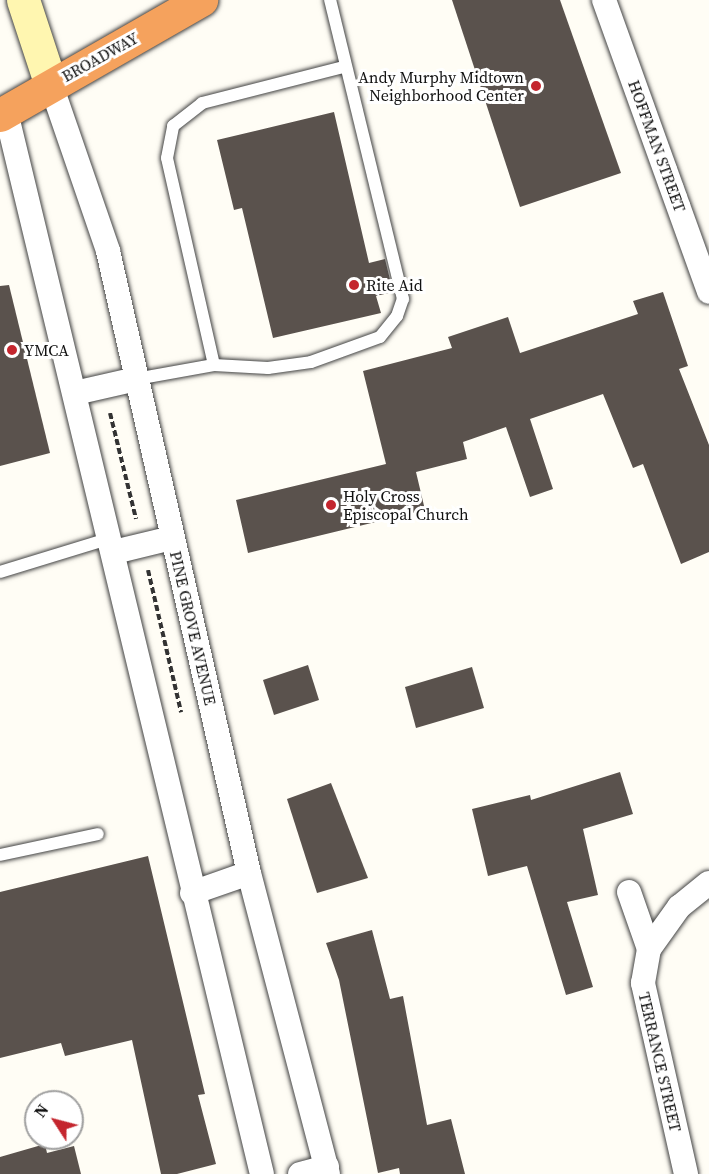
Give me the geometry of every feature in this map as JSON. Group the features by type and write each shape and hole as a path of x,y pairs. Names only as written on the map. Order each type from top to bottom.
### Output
{"highway":[{"name":"BROADWAY","path":"2,108 51,85 201,0"}],"street":[{"path":"23,0 51,85"},
{"name":"HOFFMAN STREET","path":"604,0 709,292"},
{"name":"PINE GROVE AVENUE","path":"51,85 108,250 249,873 328,1170"},
{"path":"2,108 75,393 192,893 262,1174"},
{"path":"75,393 136,379"},
{"path":"112,545 142,545 172,538"},
{"path":"192,893 249,873"},
{"path":"649,949 679,907 709,883"},
{"path":"628,892 649,949"},
{"name":"TERRANCE STREET","path":"649,949 643,983 646,1005 686,1174"},
{"path":"300,1174 328,1170"}],"lane":[{"path":"136,379 214,365 268,368 310,362 380,337 397,316 403,299 343,67 330,0"},
{"path":"214,365 167,158 173,126 202,103 343,67"},
{"path":"0,572 112,545"},
{"path":"0,855 98,834"}],"path":[{"path":"104,386 142,545"}],"building":[{"name":"Andy Murphy Midtown Neighborhood Center","path":"452,0 560,0 621,173 520,207"},
{"name":"Rite Aid","path":"334,112 369,263 385,259 393,292 376,296 381,313 273,338 242,208 234,210 217,140"},
{"name":"YMCA","path":"9,285 50,453 0,466 0,286"},
{"path":"663,292 688,366 679,369 709,445 709,552 681,564 643,464 633,468 603,394 530,419 553,489 530,497 506,427 463,442 467,459 416,472 425,510 248,553 236,500 386,464 363,371 452,348 448,337 508,317 520,353 638,314 633,301"},
{"path":"308,665 319,700 274,715 263,680"},
{"path":"472,667 484,708 416,728 405,687"},
{"path":"620,772 633,814 583,829 598,895 567,902 593,987 566,995 527,866 488,876 472,809 530,795 531,800"},
{"path":"331,783 368,878 317,893 287,799"},
{"path":"148,856 205,1094 198,1095 216,1164 177,1174 161,1174 132,1040 65,1056 61,1043 0,1058 0,892"},
{"path":"372,930 390,999 403,996 427,1125 451,1119 465,1174 400,1174 399,1168 378,1173 339,980 326,943"},
{"path":"24,1150 46,1150 47,1153 75,1150 81,1174 0,1174 0,1157"}],"place":[{"name":"Andy Murphy Midtown Neighborhood Center","path":"536,86"},
{"name":"Rite Aid","path":"354,285"},
{"name":"YMCA","path":"12,350"},
{"name":"Holy Cross Episcopal Church","path":"331,505"}]}
